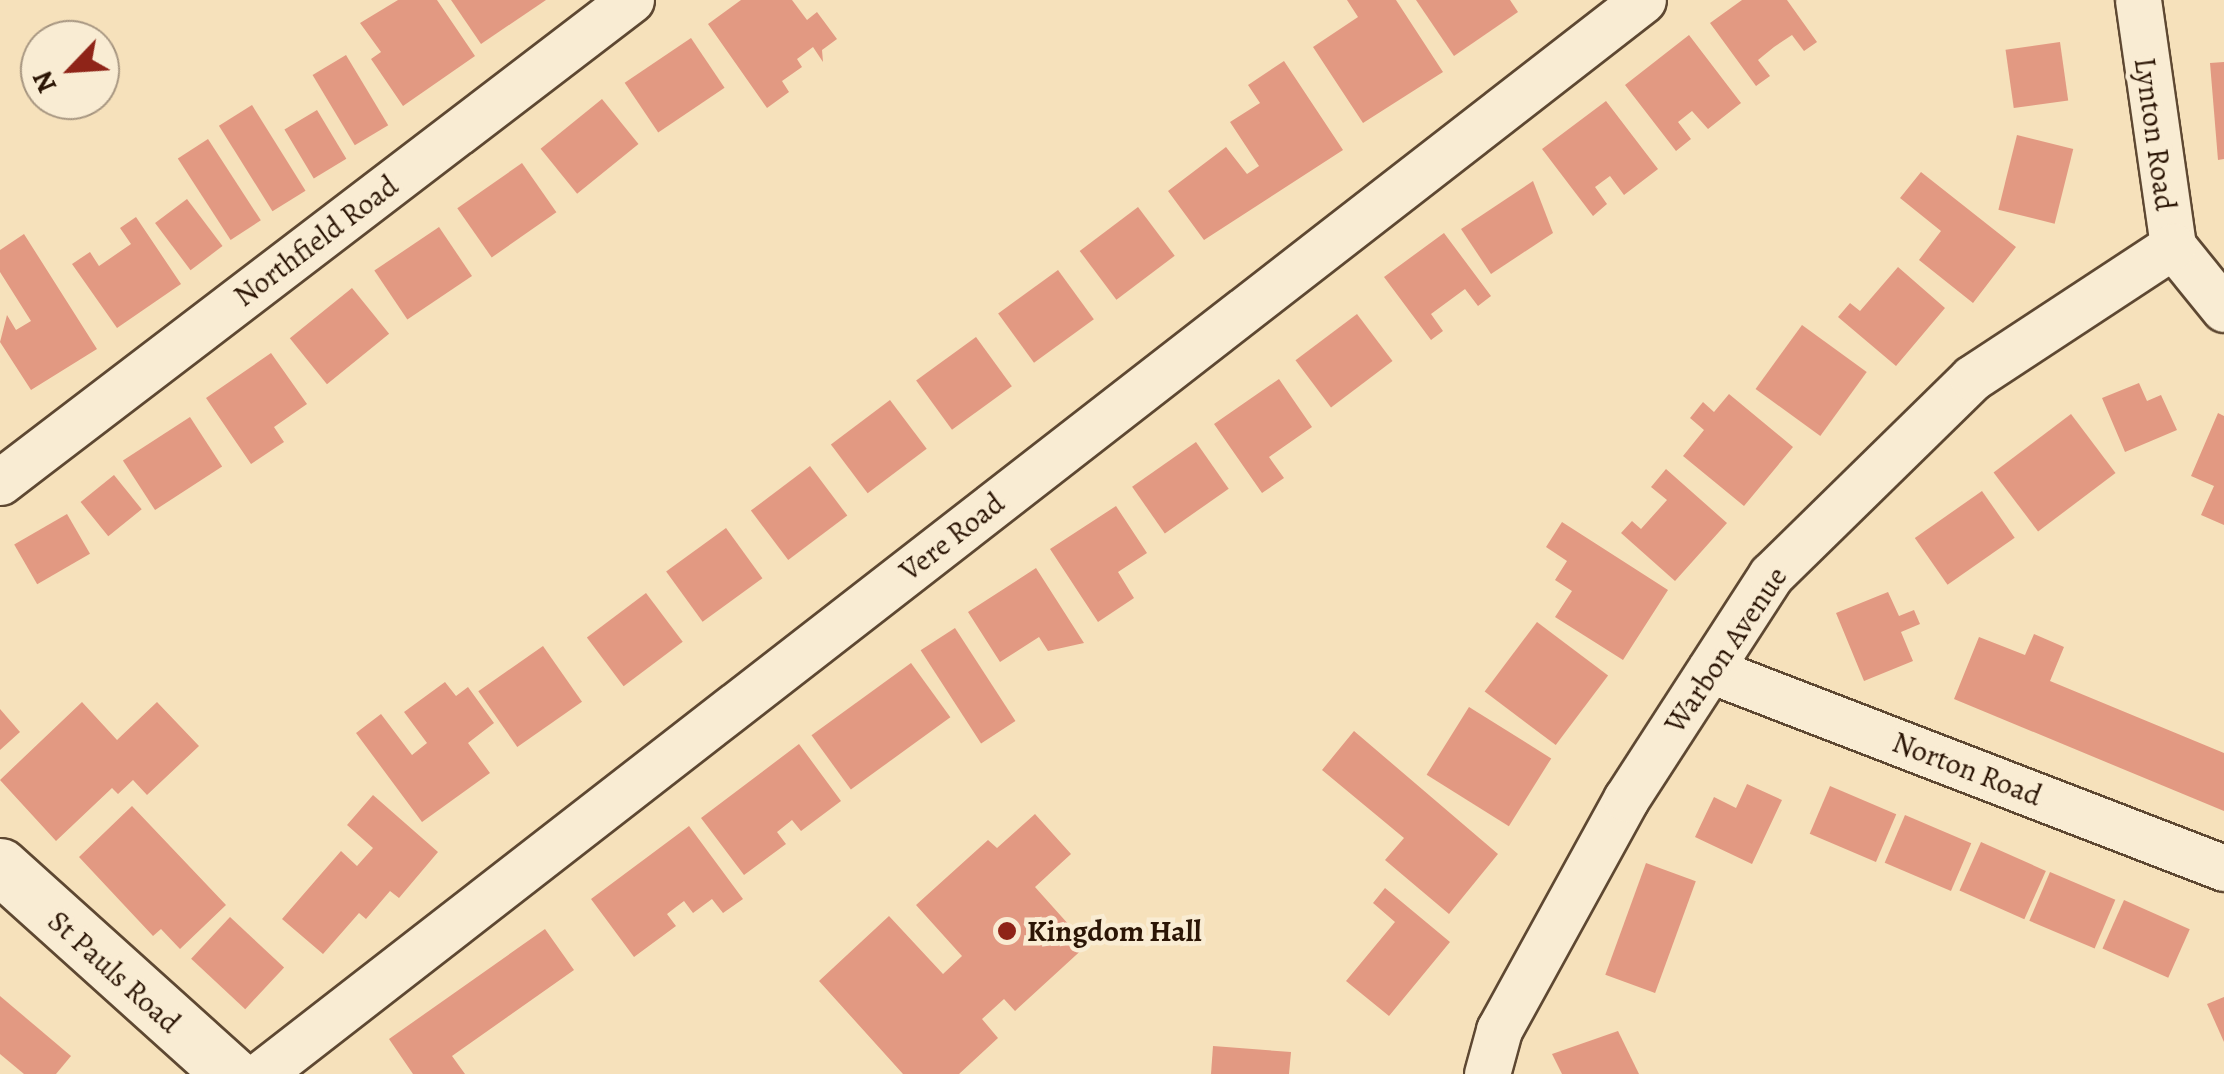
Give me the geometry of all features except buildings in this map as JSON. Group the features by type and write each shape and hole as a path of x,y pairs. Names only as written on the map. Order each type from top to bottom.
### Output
{"street":[{"name":"Northfield Road","path":"0,482 631,0"},
{"name":"Vere Road","path":"261,1074 1643,0"},
{"name":"Lynton Road","path":"2138,0 2173,246 2224,309"},
{"name":"Warbon Avenue","path":"1487,1074 1517,997 1710,670 1772,575 1972,378 2173,246"},
{"name":"Norton Road","path":"1710,670 2224,868"},
{"name":"St Pauls Road","path":"3,877 231,1074"}],"place":[{"name":"Kingdom Hall","path":"1007,931"}]}
